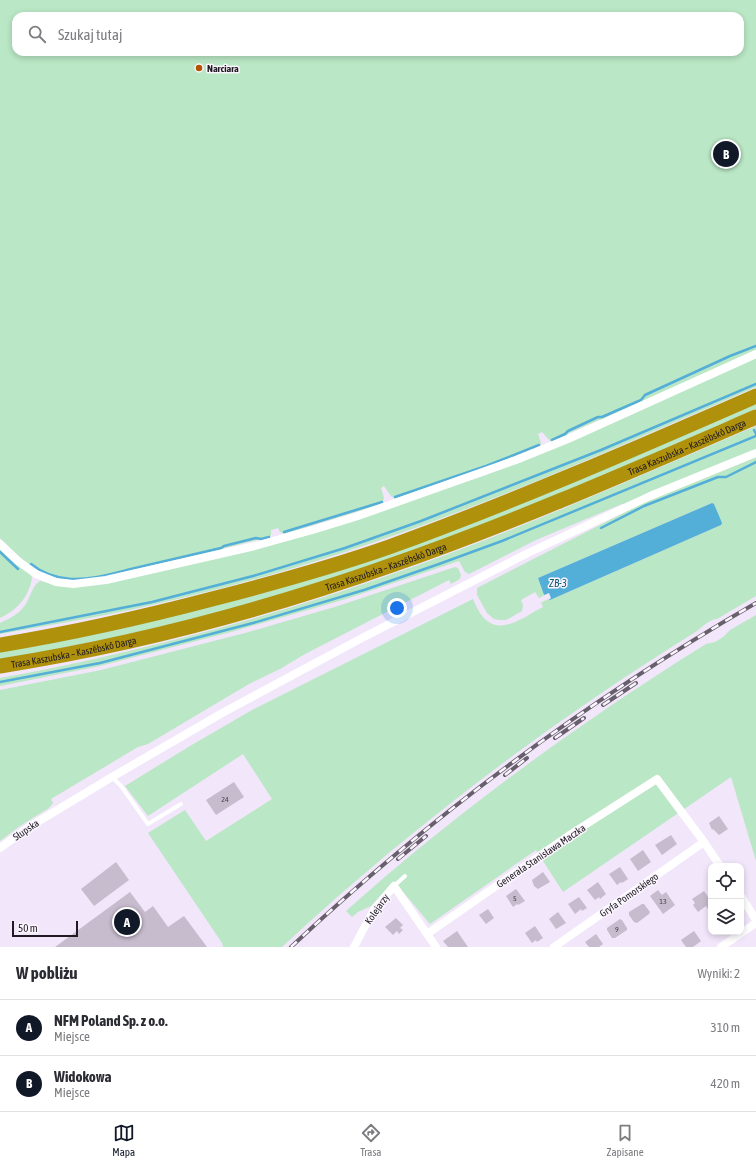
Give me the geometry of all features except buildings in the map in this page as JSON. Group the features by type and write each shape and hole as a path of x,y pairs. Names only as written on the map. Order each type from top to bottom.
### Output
{"highway":[{"name":"Trasa Kaszubska – Kaszëbskô Darga","path":"0,645 89,628 194,604 290,578 380,550 525,494 756,396"},
{"name":"Trasa Kaszubska – Kaszëbskô Darga","path":"0,666 94,649 199,624 249,611 350,580 503,524 756,416"}],"street":[{"path":"0,544 18,562 36,574 56,582 73,584 106,580 254,546 352,518 516,460 568,439 756,354"},
{"name":"Słupska","path":"0,848 18,834 52,813 224,712 362,638 528,553 650,496 756,453"},
{"name":"Generała Stanisława Maczka","path":"427,934 571,834 657,779 704,842"},
{"path":"704,842 718,863"},
{"name":"Gryfa Pomorskiego","path":"554,947 704,842"},
{"path":"394,886 436,947"},
{"name":"Kolejarzy","path":"354,947 373,911 394,886"},
{"path":"721,947 756,921 743,899"}],"lane":[{"path":"112,777 121,786 148,824 181,804"},
{"name":"Kolejarzy","path":"394,886 405,876"}],"green space":[{"path":"0,0 756,0 756,351 551,442 542,432 538,434 541,443 539,448 396,499 391,496 384,486 381,488 384,498 382,504 284,534 280,532 278,528 271,530 271,535 265,540 257,540 111,576 87,580 65,579 46,574 31,566 0,538"},
{"path":"756,358 756,387 656,431 454,514 351,550 213,590 130,610 0,634 0,623 12,617 22,609 34,588 40,581 70,587 96,585 362,517 521,462"},
{"path":"756,404 756,409 487,523 325,581 179,623 0,660 0,652 205,608"},
{"path":"756,426 756,450 536,540 469,574 465,572 459,561 346,599 231,632 100,666 0,686 0,678 53,668 159,644 316,600 367,583 504,533"},
{"path":"756,457 756,596 706,624 588,702 534,740 380,860 282,947 223,947 222,943 148,833 185,810 206,841 272,799 243,754 148,816 125,786 252,710 473,599 480,613 486,620 493,624 507,625 522,619 543,607 542,602 551,598 550,600 721,525 712,503 538,578 544,595 549,593 539,598 535,592 521,600 523,605 522,611 506,620 494,619 487,613 477,595 477,588 639,505"},
{"path":"0,549 16,564 31,575 32,578 28,591 21,602 6,615 0,618"},
{"path":"455,567 458,568 461,575 460,579 451,584 449,580 305,654 280,669 249,684 148,744 138,747 51,799 53,803 49,808 20,826 0,841 0,690 101,670 245,633 338,606"},
{"path":"756,615 756,861 731,777 563,892 536,850 430,924 394,881 371,906 358,912 352,917 346,911 432,838 520,770 612,705 659,674 706,644 715,642 730,630"}],"water":[{"name":"ZB-3","path":"712,503 714,504 722,523 721,525 550,600 551,598 549,593 544,595 538,578"}],"waterway":[{"path":"552,440 598,417 602,417 641,400 645,395 730,356 756,346"},
{"path":"0,632 152,602 253,576 345,548 421,521 601,450 756,384"},
{"path":"754,430 756,434"},
{"path":"0,682 100,663 253,623 364,590 502,541 756,436"},
{"path":"395,497 486,466 539,445"},
{"path":"601,528 644,506 718,477 726,477 756,462"},
{"path":"284,532 382,502"},
{"path":"31,564 40,570 60,578 86,579 221,548 256,538 261,539 269,537"},
{"path":"0,552 18,569"}],"railway":[{"path":"291,947 400,851 513,762 632,679 756,603"},
{"path":"603,705 636,683"},
{"path":"555,738 584,718"},
{"path":"505,775 527,758"},
{"path":"398,859 426,836"}],"place":[{"name":"Narciara","path":"199,68"},
{"name":"Widokowa","path":"726,154"},
{"name":"NFM Poland Sp. z o.o.","path":"127,922"}]}
